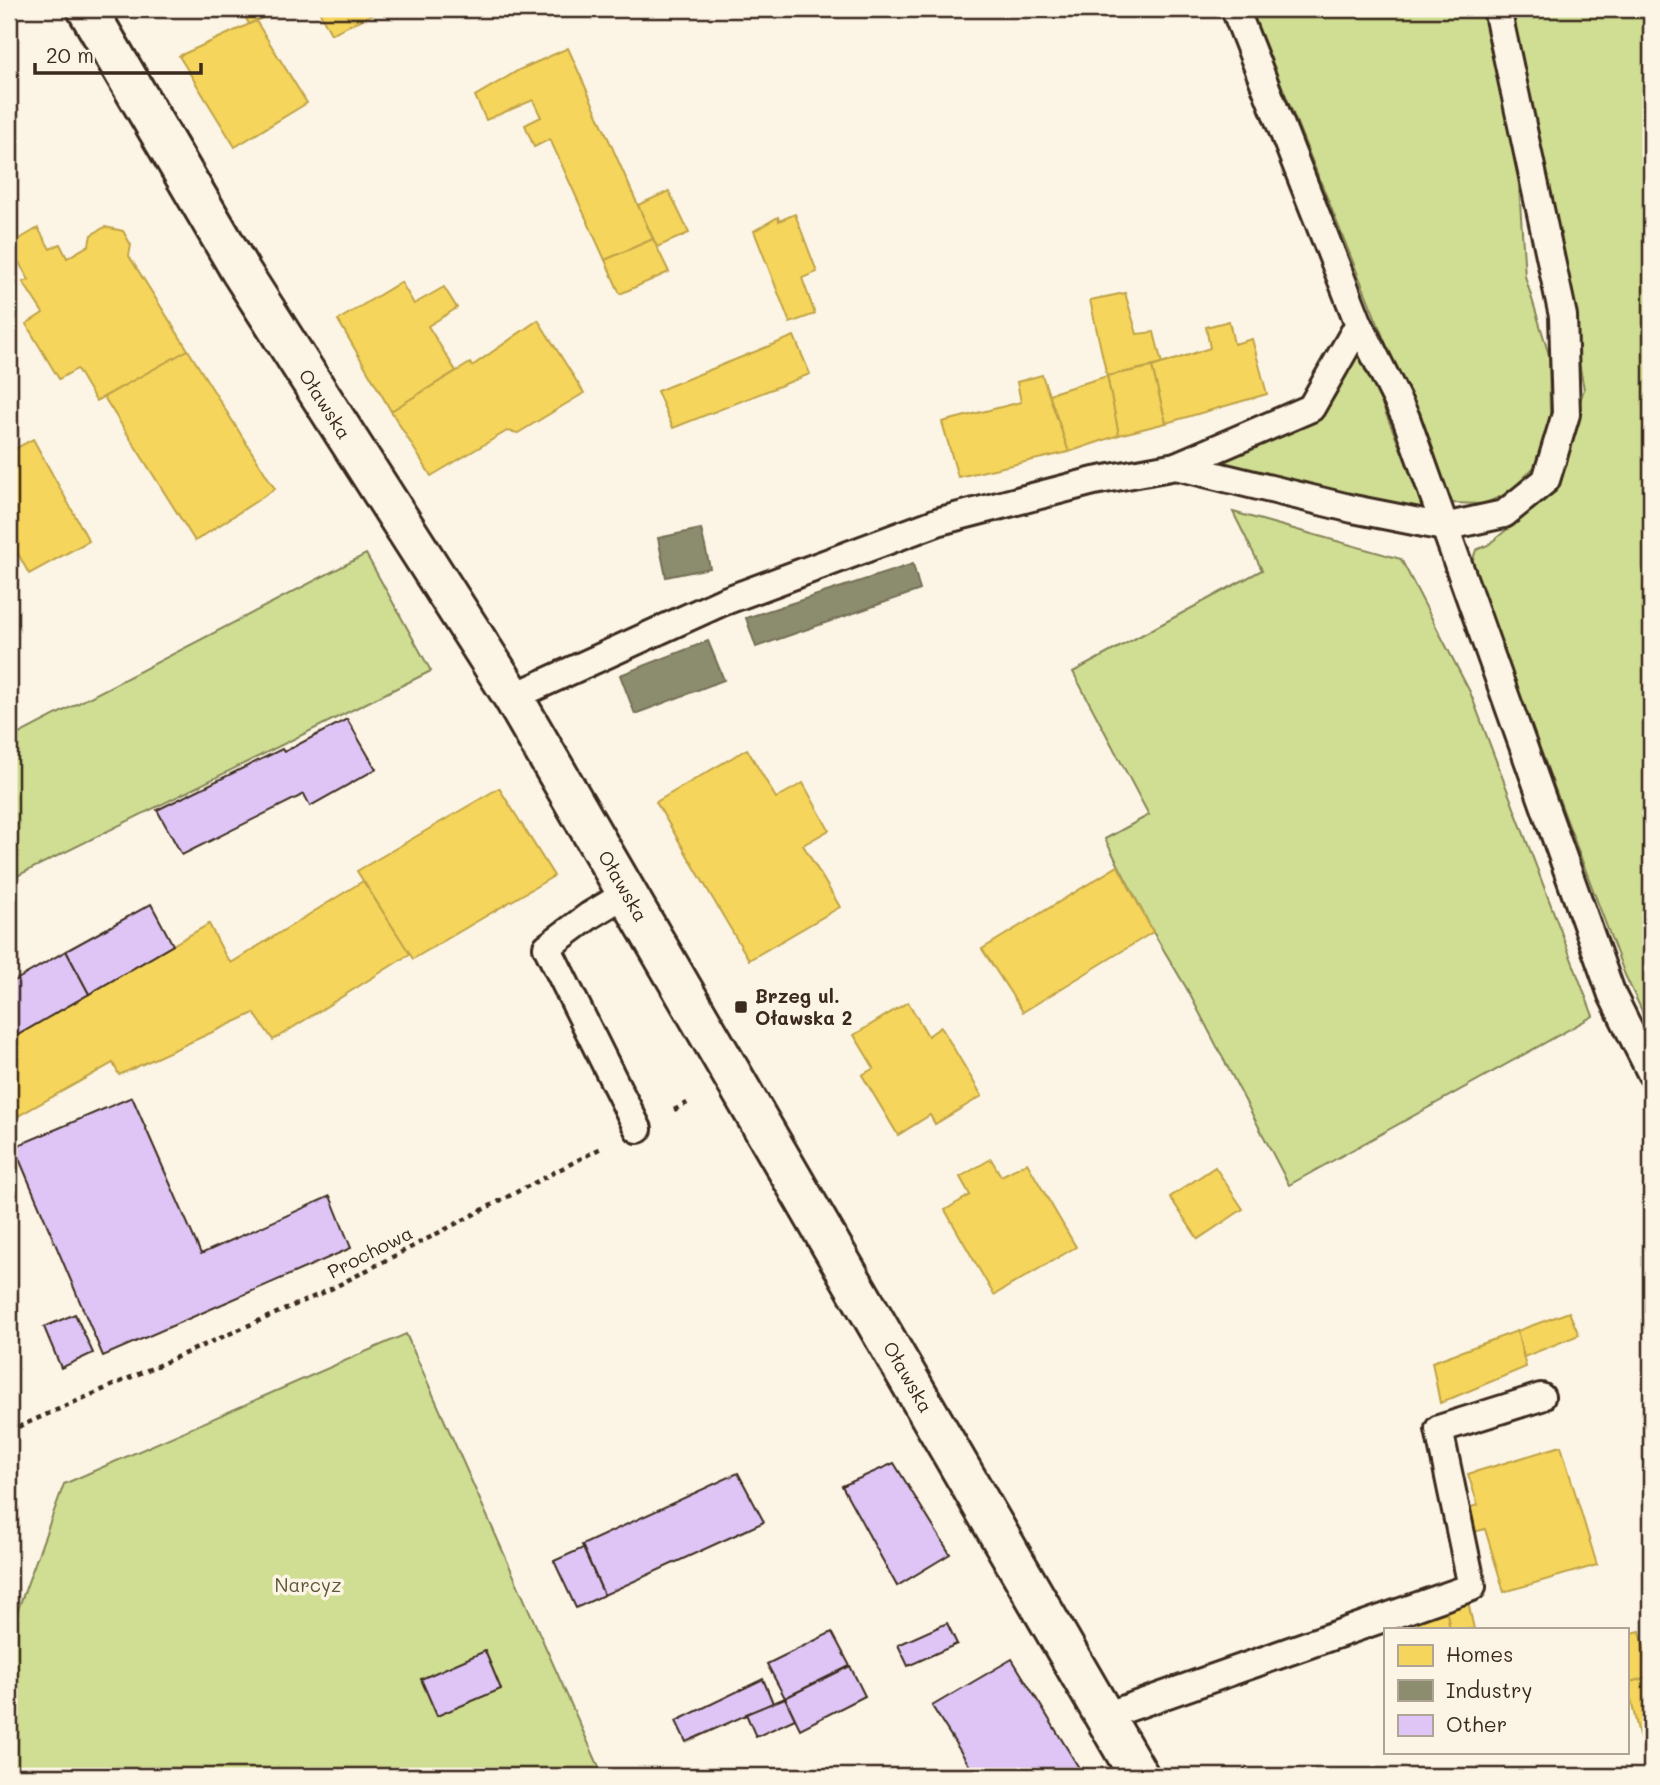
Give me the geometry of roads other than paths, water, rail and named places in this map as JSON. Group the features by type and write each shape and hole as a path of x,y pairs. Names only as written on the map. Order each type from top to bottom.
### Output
{"street":[{"name":"Oławska","path":"87,9 240,270 513,697 1139,1776"}],"lane":[{"path":"1235,9 1359,324 1406,418 1612,995 1651,1073"},
{"path":"1176,466 1353,509 1444,527 1504,514 1546,480 1566,414 1563,316 1497,9"},
{"path":"513,697 722,602 940,521 1094,481 1176,466 1311,408 1359,324"},
{"path":"627,892 548,947 638,1129"},
{"path":"1105,1716 1472,1587 1439,1429 1541,1397"}],"place":[{"name":"Brzeg ul. Oławska 2","path":"741,1007"}],"park label":[{"name":"Narcyz","path":"308,1585"}]}
